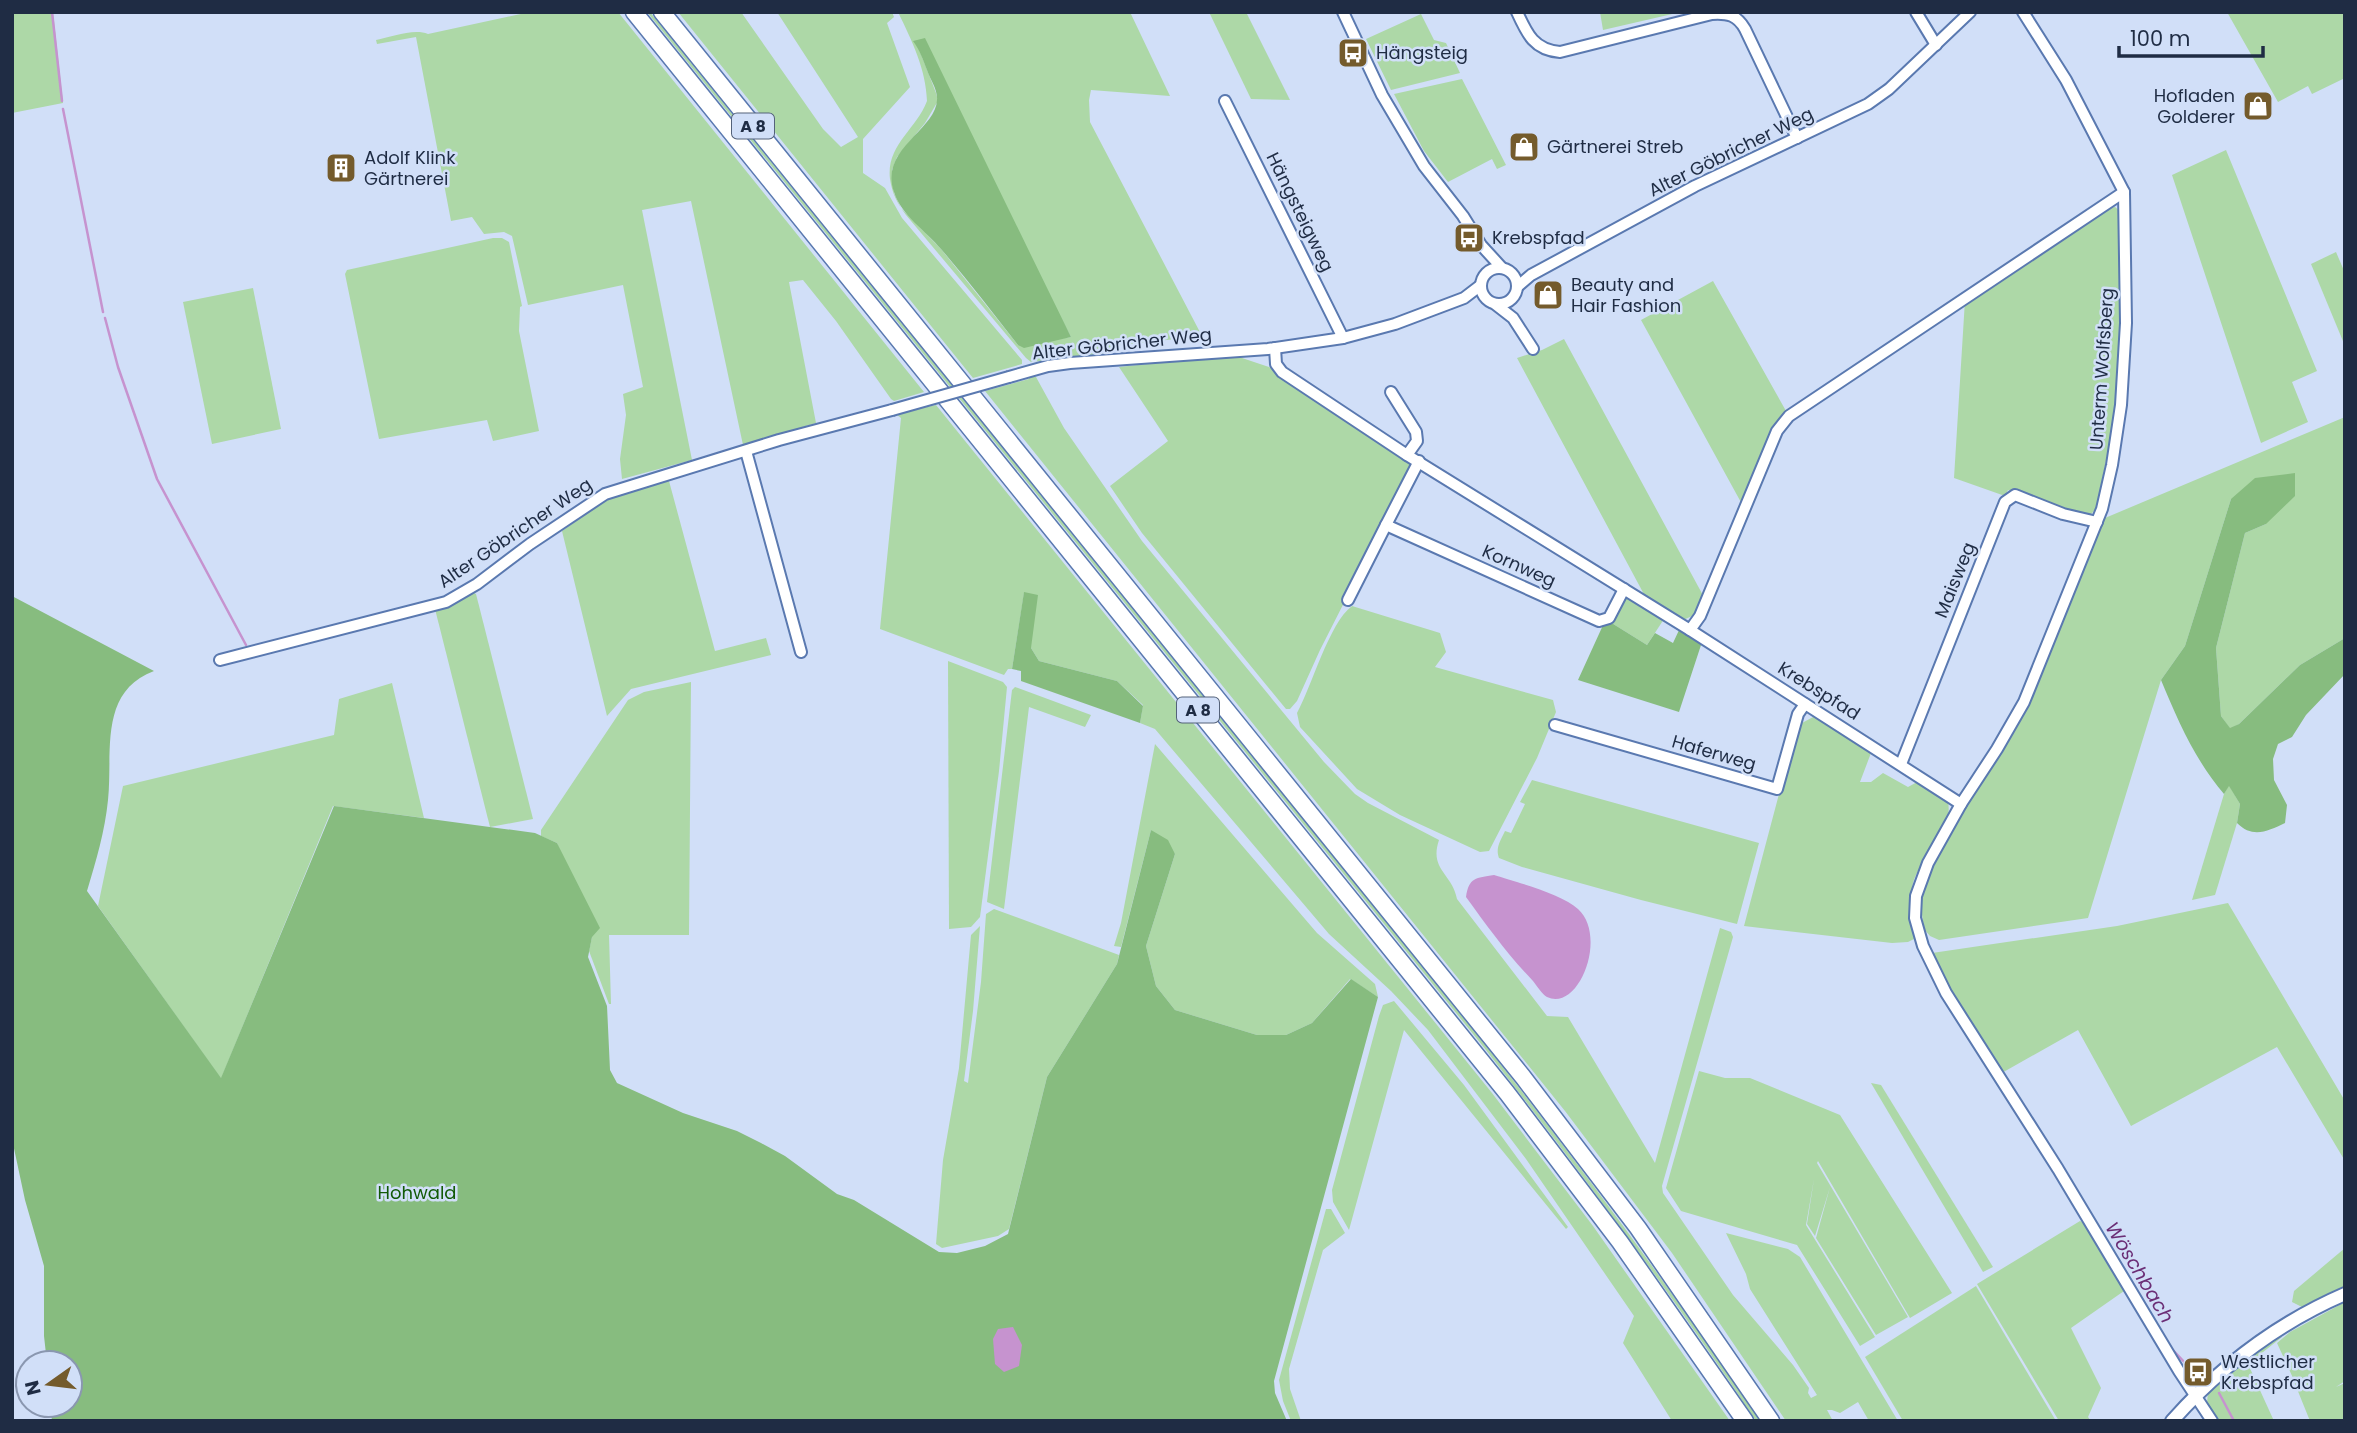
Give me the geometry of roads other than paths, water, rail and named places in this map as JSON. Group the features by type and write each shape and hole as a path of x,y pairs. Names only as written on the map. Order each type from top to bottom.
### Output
{"highway":[{"name":"A 8","path":"634,12 1507,1093 1658,1294 1745,1421"},
{"name":"A 8","path":"662,12 1523,1077 1638,1228 1772,1421"}],"main road":[{"path":"2172,1421 2195,1394 2260,1341 2301,1315 2345,1294"}],"street":[{"path":"1343,12 1382,95 1424,166 1463,216 1481,245 1516,281 1512,299 1513,317"},
{"path":"1517,12 1528,35 1546,51 1560,51 1704,15 1731,15 1741,21 1797,138"},
{"path":"1916,12 1936,45"},
{"name":"Alter Göbricher Weg","path":"1516,281 1695,186 1868,104 1889,89 1970,12"},
{"name":"Unterm Wolfsberg","path":"2023,12 2066,80 2124,192 2126,309 2121,404 2112,465 2097,522 2024,702 1928,863 1916,896 1915,918 1923,946 1946,993 2058,1169 2195,1394"},
{"name":"Hängsteigweg","path":"1225,101 1343,338"},
{"path":"1690,630 1700,616 1777,431 1789,416 2124,192"},
{"path":"1481,245 1481,290 1491,302 1513,317 1533,349"},
{"path":"1483,279 1492,269 1502,268"},
{"name":"Alter Göbricher Weg","path":"1464,299 1483,279"},
{"name":"Alter Göbricher Weg","path":"220,660 446,601 477,584 596,498 614,490 779,440 1032,370 1070,363 1275,348 1343,338 1395,324 1464,299 1491,302"},
{"path":"1491,302 1503,304 1512,299"},
{"name":"Krebspfad","path":"1275,348 1276,365 1282,372 1407,455 1690,630 1961,804"},
{"path":"1391,392 1416,432 1417,441 1407,455"},
{"path":"746,451 801,652"},
{"path":"1348,600 1419,461"},
{"name":"Maisweg","path":"1901,764 2005,502 2015,495 2063,514 2097,522"},
{"name":"Kornweg","path":"1386,525 1599,621 1609,618 1624,589"},
{"name":"Haferweg","path":"1555,725 1777,789 1798,715 1805,704"},
{"path":"2195,1394 2212,1421"}],"waterway":[{"path":"52,12 62,101"},
{"path":"63,109 103,312"},
{"path":"105,318 118,367 157,479 246,645"},
{"name":"Wöschbach","path":"2170,1347 2188,1366"},
{"name":"Wöschbach","path":"2219,1393 2234,1421"}],"place":[{"name":"Hängsteig","path":"1353,53"},
{"name":"Hofladen Golderer","path":"2258,106"},
{"name":"Gärtnerei Streb","path":"1524,147"},
{"name":"Adolf Klink Gärtnerei","path":"341,168"},
{"name":"Krebspfad","path":"1469,238"},
{"name":"Beauty and Hair Fashion","path":"1548,295"},
{"name":"Westlicher Krebspfad","path":"2198,1372"}],"park label":[{"name":"Hohwald","path":"417,1193"}]}
